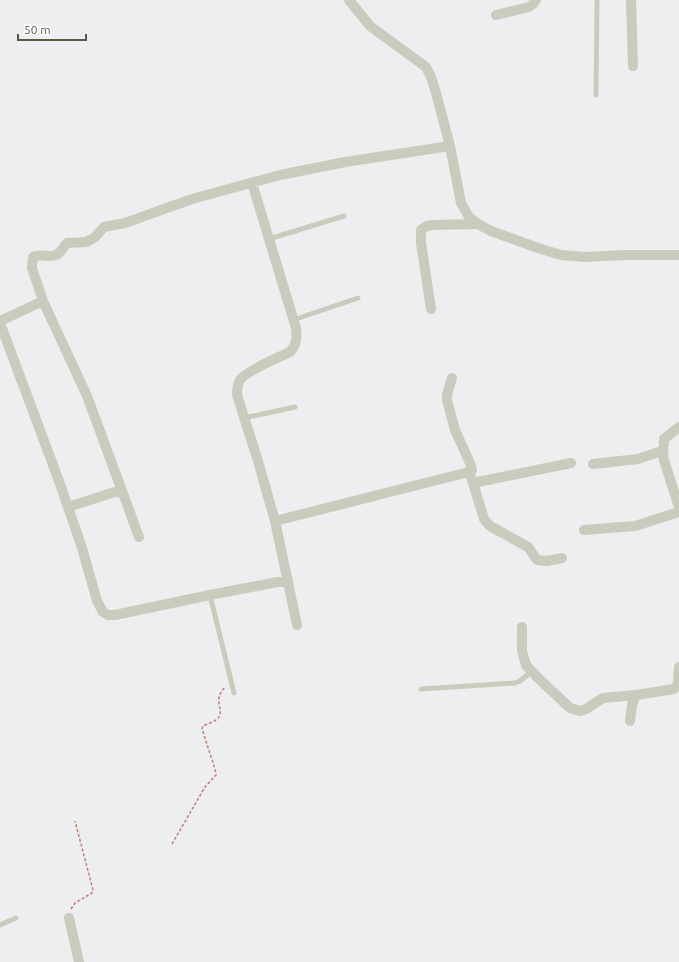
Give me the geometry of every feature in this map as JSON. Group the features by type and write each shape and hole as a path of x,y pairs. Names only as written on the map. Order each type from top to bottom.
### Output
{"street":[{"path":"350,0 370,26 426,67 435,89 450,146 461,203 469,217 478,224 491,232 561,255 585,257 679,255"},
{"path":"496,15 529,6 536,0"},
{"path":"631,0 633,66"},
{"path":"139,537 87,396 44,301 32,268 33,257 38,255 57,255 67,243 90,241 104,227 125,223 192,199 280,175 338,163 450,146"},
{"path":"252,183 297,338 295,346 290,352 240,379 237,386 237,395 275,521 297,626"},
{"path":"431,309 421,243 421,230 432,225 478,224"},
{"path":"44,301 0,322 44,439 82,548 97,601 103,612 108,615 115,615 288,580"},
{"path":"452,378 447,400 455,430 470,463 472,470 469,472 484,519 490,526 528,547 537,560 547,561 562,558"},
{"path":"679,427 664,439 662,451 679,507"},
{"path":"593,464 638,459 662,451"},
{"path":"473,484 571,463"},
{"path":"275,521 469,472"},
{"path":"68,507 121,490"},
{"path":"584,530 635,526 679,512"},
{"path":"522,627 523,657 526,665 531,672 559,698 570,708 575,710 580,711 586,709 603,698 674,689 678,684 679,667"},
{"path":"630,721 632,705 636,695"},
{"path":"69,918 79,962"}],"lane":[{"path":"596,95 597,0"},
{"path":"269,239 344,216"},
{"path":"293,320 358,298"},
{"path":"244,418 295,406"},
{"path":"210,595 234,693"},
{"path":"421,689 515,683 525,678 531,672"},
{"path":"0,925 16,918"}],"path":[{"path":"172,844 205,787 216,775 202,729 203,726 220,716 219,697 221,691 231,679"},
{"path":"69,918 75,902 92,893 93,890 75,821"}]}
